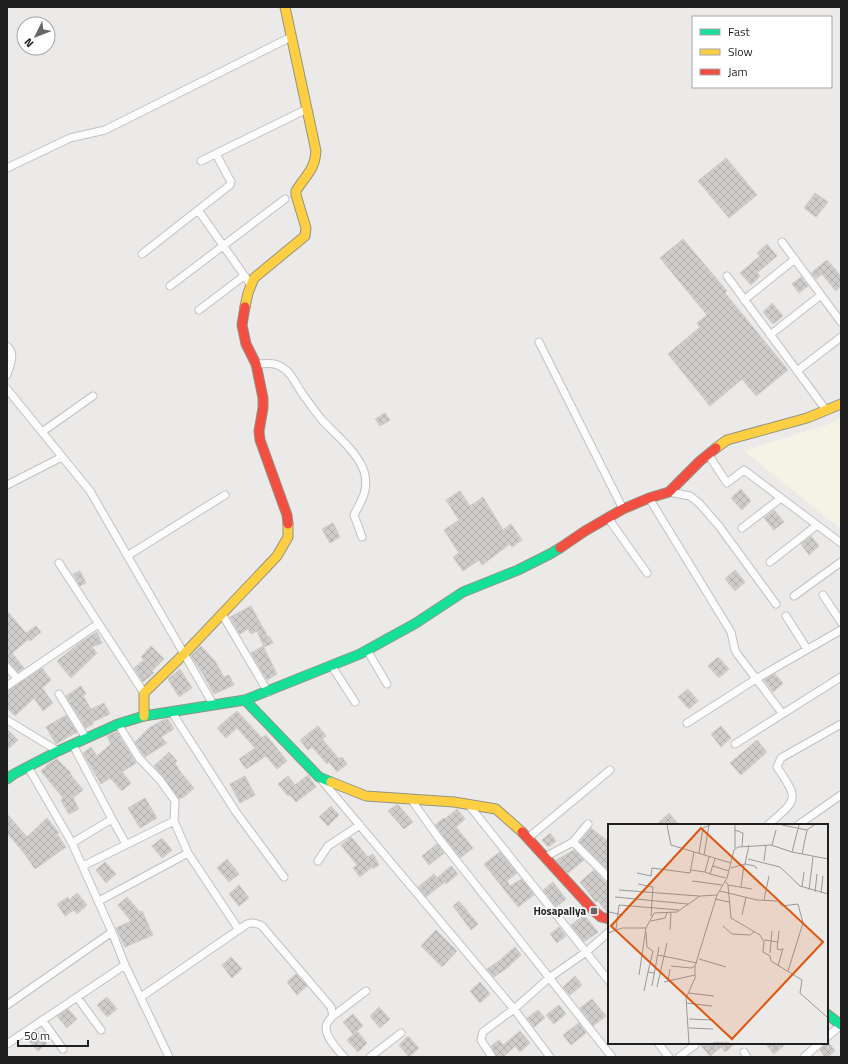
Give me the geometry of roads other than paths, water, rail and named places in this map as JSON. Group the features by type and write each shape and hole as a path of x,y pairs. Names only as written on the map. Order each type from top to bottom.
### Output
{"street":[{"path":"144,693 184,654 277,556 288,537 287,515 260,440 259,431 263,408 263,398 256,364 246,344 242,325 254,278 305,236 306,228 296,191 314,167 316,160 316,151 285,7"},
{"path":"7,168 70,138 105,130 291,37"},
{"path":"201,161 307,109"},
{"path":"142,254 230,185 231,182 216,154"},
{"path":"170,286 285,198"},
{"path":"198,210 251,285"},
{"path":"782,242 841,322"},
{"path":"744,300 795,259"},
{"path":"199,310 244,276"},
{"path":"727,276 826,410"},
{"path":"770,335 821,295"},
{"path":"797,371 841,338"},
{"path":"539,342 623,509"},
{"path":"7,346 11,351 12,357 7,375"},
{"path":"256,364 272,363 279,365 288,372 321,419 357,458 363,467 365,475 365,492 363,499 354,515 362,537"},
{"path":"7,389 90,491 213,704"},
{"path":"42,432 93,396"},
{"path":"669,492 700,461 727,440 807,418 841,404"},
{"path":"708,454 727,482 744,470 841,543"},
{"path":"7,485 62,457"},
{"path":"7,779 58,751 118,724 144,716 244,700 268,692 367,650 416,623 463,592 518,570 550,554 585,531 623,509 649,498 669,492 690,496 699,503 719,526 776,604"},
{"path":"128,556 224,495"},
{"path":"649,498 732,632 735,650 738,655 782,713"},
{"path":"742,528 781,498"},
{"path":"608,518 647,573"},
{"path":"770,562 817,525"},
{"path":"794,596 841,562"},
{"path":"59,563 144,693 144,716"},
{"path":"823,595 841,622"},
{"path":"222,614 268,692"},
{"path":"786,616 807,649"},
{"path":"7,686 98,624"},
{"path":"687,723 756,679 841,630"},
{"path":"367,650 387,684"},
{"path":"332,665 355,702"},
{"path":"7,667 17,678"},
{"path":"735,744 841,677"},
{"path":"59,694 86,738"},
{"path":"244,700 319,777 514,1009 550,1057"},
{"path":"171,711 236,812 284,877"},
{"path":"7,720 58,751"},
{"path":"118,724 139,758 160,780 175,801 174,821 188,853 239,930"},
{"path":"769,824 788,806 792,800 793,794 790,785 777,767 781,758 841,724"},
{"path":"73,745 126,844"},
{"path":"28,767 72,843 99,901 125,965 169,1057"},
{"path":"528,838 610,770"},
{"path":"319,777 366,796 454,802 496,809 528,838 594,911 601,917 608,919"},
{"path":"799,824 841,795"},
{"path":"411,799 437,836 612,1057"},
{"path":"468,804 608,980"},
{"path":"72,843 112,819"},
{"path":"83,866 174,821"},
{"path":"545,857 573,842 588,824"},
{"path":"318,861 328,846 360,825"},
{"path":"573,842 608,877"},
{"path":"99,901 188,853"},
{"path":"141,997 247,924 253,922 262,926 331,1007 333,1016"},
{"path":"7,1005 112,932"},
{"path":"492,1057 481,1040 483,1032 514,1009 549,978 586,952 608,933"},
{"path":"7,1044 125,965"},
{"path":"344,1057 332,1043 326,1025 333,1016 366,991"},
{"path":"77,997 101,1030"},
{"path":"828,1015 841,1025 828,1036"},
{"path":"42,1020 63,1049"},
{"path":"370,1057 401,1033"},
{"path":"659,1044 669,1057"},
{"path":"804,1057 819,1044"},
{"path":"679,1057 695,1045"}],"place":[{"name":"Hosapallya","path":"594,911"}]}
